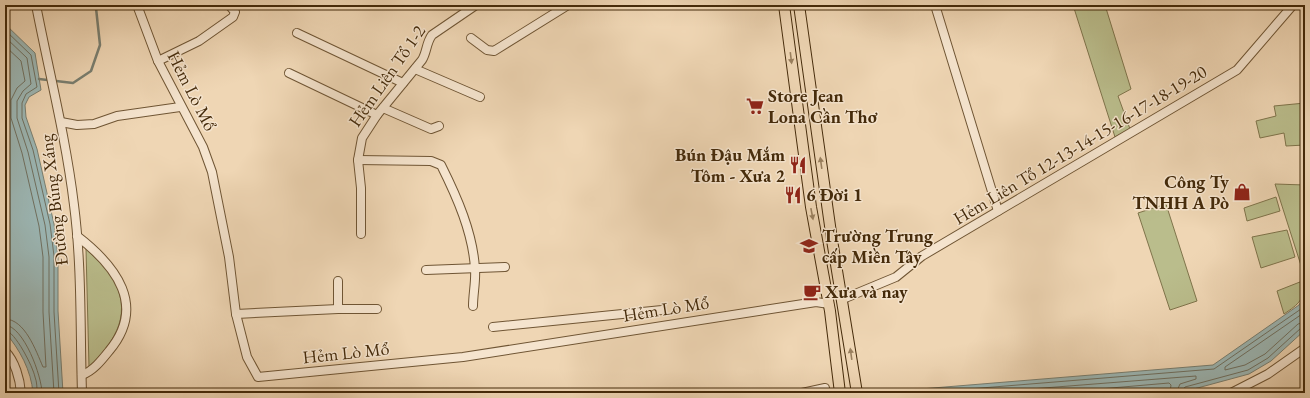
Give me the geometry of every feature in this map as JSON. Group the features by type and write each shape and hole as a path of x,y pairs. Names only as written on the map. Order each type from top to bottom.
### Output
{"main road":[{"path":"784,5 810,207 829,307 840,393"},
{"path":"799,5 832,240 843,299 856,393"},
{"path":"788,38 803,35"}],"street":[{"name":"Đường Búng Xáng","path":"36,5 54,95 61,122 74,204 77,236 82,393"},
{"path":"158,61 199,41 233,17 235,12 229,5"},
{"name":"Hẻm Liên Tổ 1-2","path":"361,234 361,188 358,160 362,138 402,83 425,55 426,46 432,35 476,5"},
{"path":"471,38 487,50 494,51 568,5"},
{"path":"935,5 998,211"},
{"name":"Hẻm Liên Tổ 12-13-14-15-16-17-18-19-20","path":"843,299 896,277 922,256 1237,70 1293,5"},
{"name":"Hẻm Lò Mổ","path":"140,6 158,61 180,107 203,147 212,172 229,258 236,314 247,357 254,374 258,377 263,378 463,357 816,302 829,307"},
{"path":"297,33 402,83"},
{"path":"415,69 480,97"},
{"path":"289,73 380,112 431,130 439,126"},
{"path":"61,122 77,125 94,124 116,116 180,107"},
{"path":"358,160 431,161 441,165 466,225 475,269 472,306"},
{"path":"77,236 92,247 115,272 122,287 126,318 118,340 89,372 82,375"},
{"path":"426,270 505,267"},
{"path":"338,281 338,309"},
{"path":"236,314 338,309 377,309"},
{"path":"492,327 662,310"},
{"path":"1231,393 1268,374 1305,348"},
{"path":"5,351 9,356 20,382 21,393"},
{"path":"802,393 825,388"}],"green space":[{"path":"1073,5 1105,5 1131,89 1118,96 1130,129 1115,137"},
{"path":"1305,103 1305,145 1286,146 1284,133 1260,138 1256,121 1276,116 1274,106"},
{"path":"1275,184 1305,185 1305,278"},
{"path":"1276,197 1280,211 1247,221 1244,208"},
{"path":"1166,204 1197,301 1170,310 1138,213"},
{"path":"1287,230 1295,257 1261,268 1252,237"},
{"path":"86,249 109,271 118,289 121,301 119,325 114,336 99,357 89,367"},
{"path":"1305,280 1304,292 1300,300 1294,307 1284,314 1277,291"}],"water":[{"path":"5,24 35,53 41,90 29,97 25,105 26,117 37,149 54,224 58,256 58,311 63,393 33,393 30,376 24,361 5,332"},
{"path":"1305,295 1305,330 1271,361 1249,374 1179,393 872,393 1213,365 1299,305"}],"waterway":[{"path":"39,79 73,83 91,71 100,45 96,8 97,5"}],"place":[{"name":"Store Jean Lona Cần Thơ","path":"755,106"},
{"name":"Bún Đậu Mắm Tôm - Xưa 2","path":"798,165"},
{"name":"Công Ty TNHH A Pò","path":"1242,192"},
{"name":"6 Đời 1","path":"793,195"},
{"name":"Trường Trung cấp Miền Tây","path":"809,246"},
{"name":"Xưa và nay","path":"812,292"}]}
